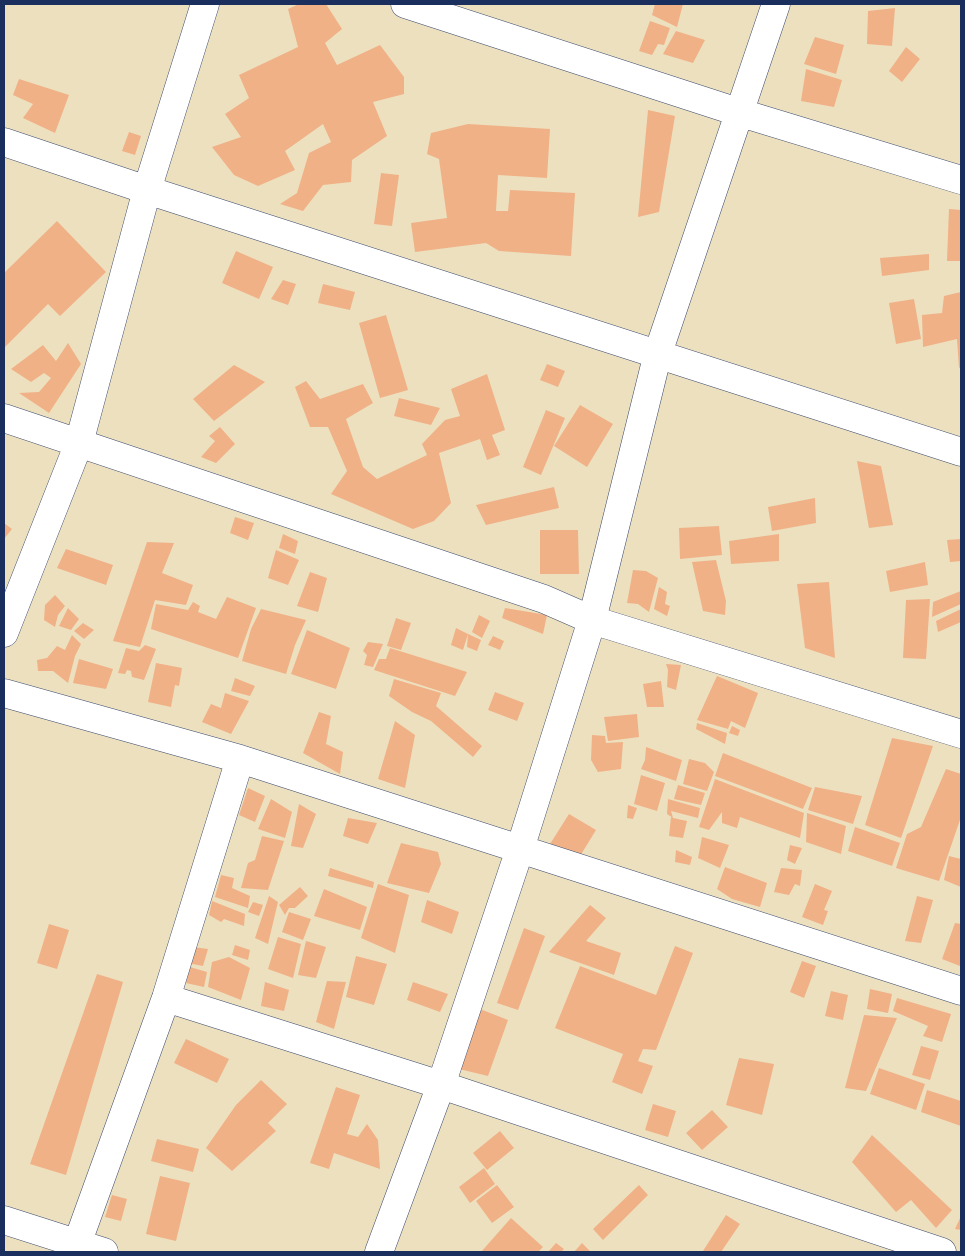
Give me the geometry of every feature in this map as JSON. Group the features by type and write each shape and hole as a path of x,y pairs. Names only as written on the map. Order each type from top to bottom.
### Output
{"street":[{"path":"4,633 79,443 147,190 206,4"},
{"path":"405,4 740,113 961,180"},
{"path":"379,1252 441,1085 520,849 592,620 658,353 776,4"},
{"path":"4,142 147,190 961,452"},
{"path":"4,418 544,600 592,620 961,734"},
{"path":"4,693 240,759 961,991"},
{"path":"77,1244 166,998 240,759"},
{"path":"166,998 441,1085 942,1252"},
{"path":"4,1220 104,1252"}],"building":[{"path":"299,4 326,4 342,29 325,43 337,65 380,45 404,77 404,94 373,102 387,136 352,160 351,182 323,185 303,211 280,204 297,193 309,153 331,142 323,124 285,151 295,170 258,186 234,175 212,147 241,137 225,114 249,98 239,75 298,47 288,9"},
{"path":"655,4 683,4 677,27 652,15"},
{"path":"895,8 892,46 867,44 868,11"},
{"path":"650,21 670,28 664,45 658,44 652,55 639,51"},
{"path":"676,31 705,40 693,63 663,54"},
{"path":"815,37 844,45 836,74 804,64"},
{"path":"906,47 920,59 902,82 889,71"},
{"path":"806,69 842,80 834,107 801,101"},
{"path":"19,79 69,95 55,133 23,118 33,104 13,95"},
{"path":"648,110 675,116 659,212 638,217"},
{"path":"468,124 550,129 547,178 498,175 496,211 508,211 510,190 575,193 571,256 499,251 486,243 415,252 411,223 447,218 439,159 427,154 431,133"},
{"path":"129,132 141,136 135,155 122,151"},
{"path":"381,173 399,175 392,226 374,224"},
{"path":"949,209 961,210 961,261 947,261"},
{"path":"57,221 106,272 60,316 48,304 4,348 4,273"},
{"path":"236,251 273,267 259,299 222,283"},
{"path":"929,254 929,270 882,276 880,258"},
{"path":"283,280 296,284 288,305 271,299"},
{"path":"323,284 355,292 350,310 318,303"},
{"path":"961,292 961,367 959,368 957,339 923,347 922,315 942,313 944,296"},
{"path":"914,299 921,339 896,344 889,303"},
{"path":"386,315 408,390 380,398 359,323"},
{"path":"68,343 81,364 49,413 19,393 39,392 51,378 44,373 31,382 11,369 43,345 56,361"},
{"path":"547,364 565,371 558,387 540,380"},
{"path":"234,365 265,382 214,421 193,399"},
{"path":"487,374 505,430 492,435 500,455 487,460 480,439 439,453 451,503 434,521 413,529 331,494 347,471 328,427 310,427 295,387 306,381 320,399 363,384 373,403 346,419 363,467 377,479 427,455 422,444 445,420 460,416 451,389"},
{"path":"399,398 440,408 431,425 394,416"},
{"path":"580,405 613,424 587,467 554,446"},
{"path":"546,410 565,418 541,475 523,467"},
{"path":"220,427 235,444 216,463 201,457 215,441 209,436"},
{"path":"857,461 881,466 893,525 869,528"},
{"path":"554,487 559,508 486,525 476,505"},
{"path":"815,498 816,523 772,531 768,507"},
{"path":"235,517 254,523 248,540 230,533"},
{"path":"4,523 12,529 4,539"},
{"path":"719,526 722,555 680,559 679,528"},
{"path":"540,530 578,530 579,574 540,574"},
{"path":"283,534 298,541 295,554 279,548"},
{"path":"779,534 779,561 731,564 729,541"},
{"path":"961,539 961,561 950,562 947,540"},
{"path":"147,542 174,543 162,573 193,585 186,605 155,600 140,647 113,641"},
{"path":"66,549 113,565 106,585 57,568"},
{"path":"276,550 299,560 288,585 268,578"},
{"path":"716,560 726,601 725,615 703,611 692,562"},
{"path":"925,562 928,585 890,592 886,571"},
{"path":"633,570 646,571 658,578 649,612 638,604 627,603"},
{"path":"310,572 327,578 318,612 297,606"},
{"path":"829,582 835,658 805,648 797,584"},
{"path":"659,587 667,592 665,604 670,606 667,616 654,609"},
{"path":"961,591 961,604 932,617 933,602"},
{"path":"55,595 65,606 58,615 55,627 44,620 45,605"},
{"path":"227,597 256,608 238,658 151,629 156,604 188,610 193,602 200,606 198,612 216,619"},
{"path":"930,599 926,659 903,658 906,600"},
{"path":"68,608 79,619 71,630 59,626"},
{"path":"505,608 547,615 543,634 502,618"},
{"path":"261,609 306,620 295,645 286,674 242,661 251,629"},
{"path":"961,609 961,622 938,632 936,621"},
{"path":"479,615 490,621 482,638 472,632"},
{"path":"396,618 411,623 401,650 387,646"},
{"path":"83,623 94,630 84,639 74,631"},
{"path":"456,628 468,634 463,650 451,645"},
{"path":"307,630 350,648 336,689 291,674"},
{"path":"468,634 481,640 477,651 467,647"},
{"path":"72,635 81,644 75,656 68,683 53,671 38,671 37,660 47,658 57,646 65,650"},
{"path":"493,636 504,641 500,650 488,645"},
{"path":"368,642 383,644 373,667 364,665 367,655 363,651"},
{"path":"145,645 156,649 144,680 132,677 131,671 127,670 125,674 118,673 126,648 139,651"},
{"path":"390,648 467,672 455,696 374,670 379,659 386,659"},
{"path":"79,659 113,669 106,689 73,683"},
{"path":"156,663 182,668 179,686 175,685 171,707 148,702"},
{"path":"666,664 681,665 676,690 667,687 668,670"},
{"path":"717,676 758,693 745,728 731,721 728,729 697,720"},
{"path":"235,678 255,686 250,696 231,691"},
{"path":"394,679 441,693 436,706 482,746 473,757 431,721 412,712 389,696"},
{"path":"661,681 664,707 647,707 643,684"},
{"path":"495,692 524,703 517,721 488,710"},
{"path":"225,693 249,701 231,734 202,722 211,704 221,708"},
{"path":"319,712 331,716 326,744 343,752 340,774 303,753"},
{"path":"637,714 639,737 608,741 604,717"},
{"path":"395,721 415,735 405,788 378,779"},
{"path":"697,723 727,733 725,744 696,729"},
{"path":"732,726 740,730 738,736 729,733"},
{"path":"592,735 605,736 606,743 623,742 621,769 598,772 591,760"},
{"path":"892,738 933,746 901,838 865,825"},
{"path":"646,747 682,760 676,781 641,769 645,760"},
{"path":"723,753 812,788 803,809 715,776"},
{"path":"689,759 705,763 714,772 707,791 683,784"},
{"path":"946,769 961,774 961,817 939,881 896,868 907,834 921,827"},
{"path":"641,775 665,783 657,811 634,804"},
{"path":"715,779 804,813 800,838 740,817 737,828 722,823 722,812 709,830 699,827"},
{"path":"678,785 705,793 701,805 674,799"},
{"path":"815,787 862,796 853,824 808,810"},
{"path":"248,788 265,796 255,822 239,815"},
{"path":"271,799 292,812 285,838 258,829"},
{"path":"668,799 700,808 698,818 671,811 673,818 667,814"},
{"path":"299,804 316,814 303,848 291,846"},
{"path":"628,805 637,808 633,819 627,818"},
{"path":"807,813 846,826 841,854 806,842"},
{"path":"569,814 596,830 577,861 550,844"},
{"path":"671,817 687,821 683,838 669,836"},
{"path":"348,818 377,823 368,844 343,836"},
{"path":"855,827 900,843 892,866 848,851"},
{"path":"262,836 284,841 268,890 241,888 248,863 255,860"},
{"path":"702,837 729,845 720,868 698,858"},
{"path":"401,843 438,852 441,864 429,893 387,883"},
{"path":"790,845 802,848 795,864 787,860"},
{"path":"676,850 692,857 690,865 675,862"},
{"path":"949,856 961,859 961,887 944,880"},
{"path":"725,867 767,883 760,907 732,899 717,889"},
{"path":"330,868 374,882 373,888 328,876"},
{"path":"781,868 802,870 800,886 795,884 789,895 774,892"},
{"path":"221,875 234,878 232,888 250,896 248,908 215,897"},
{"path":"378,884 409,895 395,953 361,938"},
{"path":"815,884 832,891 824,910 828,911 823,925 802,917"},
{"path":"300,887 308,896 295,908 289,908 285,915 279,905"},
{"path":"324,889 367,907 360,930 314,916"},
{"path":"269,896 278,902 268,944 255,938"},
{"path":"917,896 933,900 921,943 905,941"},
{"path":"427,900 459,912 452,934 421,922"},
{"path":"212,901 245,914 244,926 224,919 221,922 209,915"},
{"path":"253,902 263,905 259,916 248,912"},
{"path":"590,905 606,918 586,941 621,953 614,975 549,952"},
{"path":"289,912 311,919 303,940 282,932"},
{"path":"955,923 961,924 960,966 942,959"},
{"path":"49,924 69,930 57,969 37,963"},
{"path":"524,928 545,936 518,1010 497,1003"},
{"path":"278,937 301,944 293,978 268,969"},
{"path":"306,941 326,947 316,978 298,975"},
{"path":"235,945 250,950 248,960 232,955"},
{"path":"675,946 693,953 656,1050 643,1049 638,1061 653,1066 642,1094 612,1082 623,1054 555,1028 580,966 656,995"},
{"path":"193,947 208,949 203,966 182,962"},
{"path":"356,956 387,964 374,1005 346,997"},
{"path":"229,957 250,968 241,1000 208,987 212,962"},
{"path":"802,961 816,966 804,998 790,992"},
{"path":"190,967 207,972 204,987 186,983"},
{"path":"97,974 123,982 66,1175 30,1164"},
{"path":"327,981 346,982 334,1029 316,1022"},
{"path":"265,982 289,990 284,1011 261,1006"},
{"path":"413,982 448,994 440,1012 407,1000"},
{"path":"870,989 892,994 888,1013 867,1009"},
{"path":"831,991 848,995 843,1020 825,1016"},
{"path":"897,998 951,1014 942,1042 923,1036 928,1026 893,1011"},
{"path":"480,1009 508,1020 488,1076 459,1069"},
{"path":"864,1015 897,1018 866,1091 845,1088"},
{"path":"186,1039 229,1059 217,1083 174,1063"},
{"path":"921,1046 939,1051 930,1080 912,1075"},
{"path":"739,1058 774,1064 762,1115 726,1105"},
{"path":"879,1068 925,1084 916,1110 870,1094"},
{"path":"261,1080 287,1104 268,1123 276,1131 232,1171 206,1148 236,1105"},
{"path":"336,1087 360,1095 347,1134 358,1137 367,1124 378,1140 380,1169 334,1153 329,1169 310,1163"},
{"path":"927,1090 961,1101 961,1126 921,1112"},
{"path":"653,1104 676,1111 668,1137 645,1130"},
{"path":"712,1110 728,1127 702,1150 686,1133"},
{"path":"500,1131 514,1148 487,1170 473,1153"},
{"path":"872,1135 952,1210 936,1228 911,1200 896,1212 852,1162"},
{"path":"157,1139 199,1149 193,1172 151,1161"},
{"path":"484,1168 495,1184 470,1203 459,1187"},
{"path":"160,1176 190,1183 176,1241 146,1234"},
{"path":"497,1185 514,1207 492,1223 476,1201"},
{"path":"639,1185 648,1195 603,1240 593,1229"},
{"path":"112,1195 127,1199 121,1221 105,1217"},
{"path":"726,1215 740,1224 721,1252 703,1251"},
{"path":"961,1216 961,1230 955,1229"},
{"path":"511,1218 543,1247 538,1252 481,1252"},
{"path":"556,1243 564,1249 561,1252 548,1252"},
{"path":"582,1243 591,1252 574,1252"}]}
